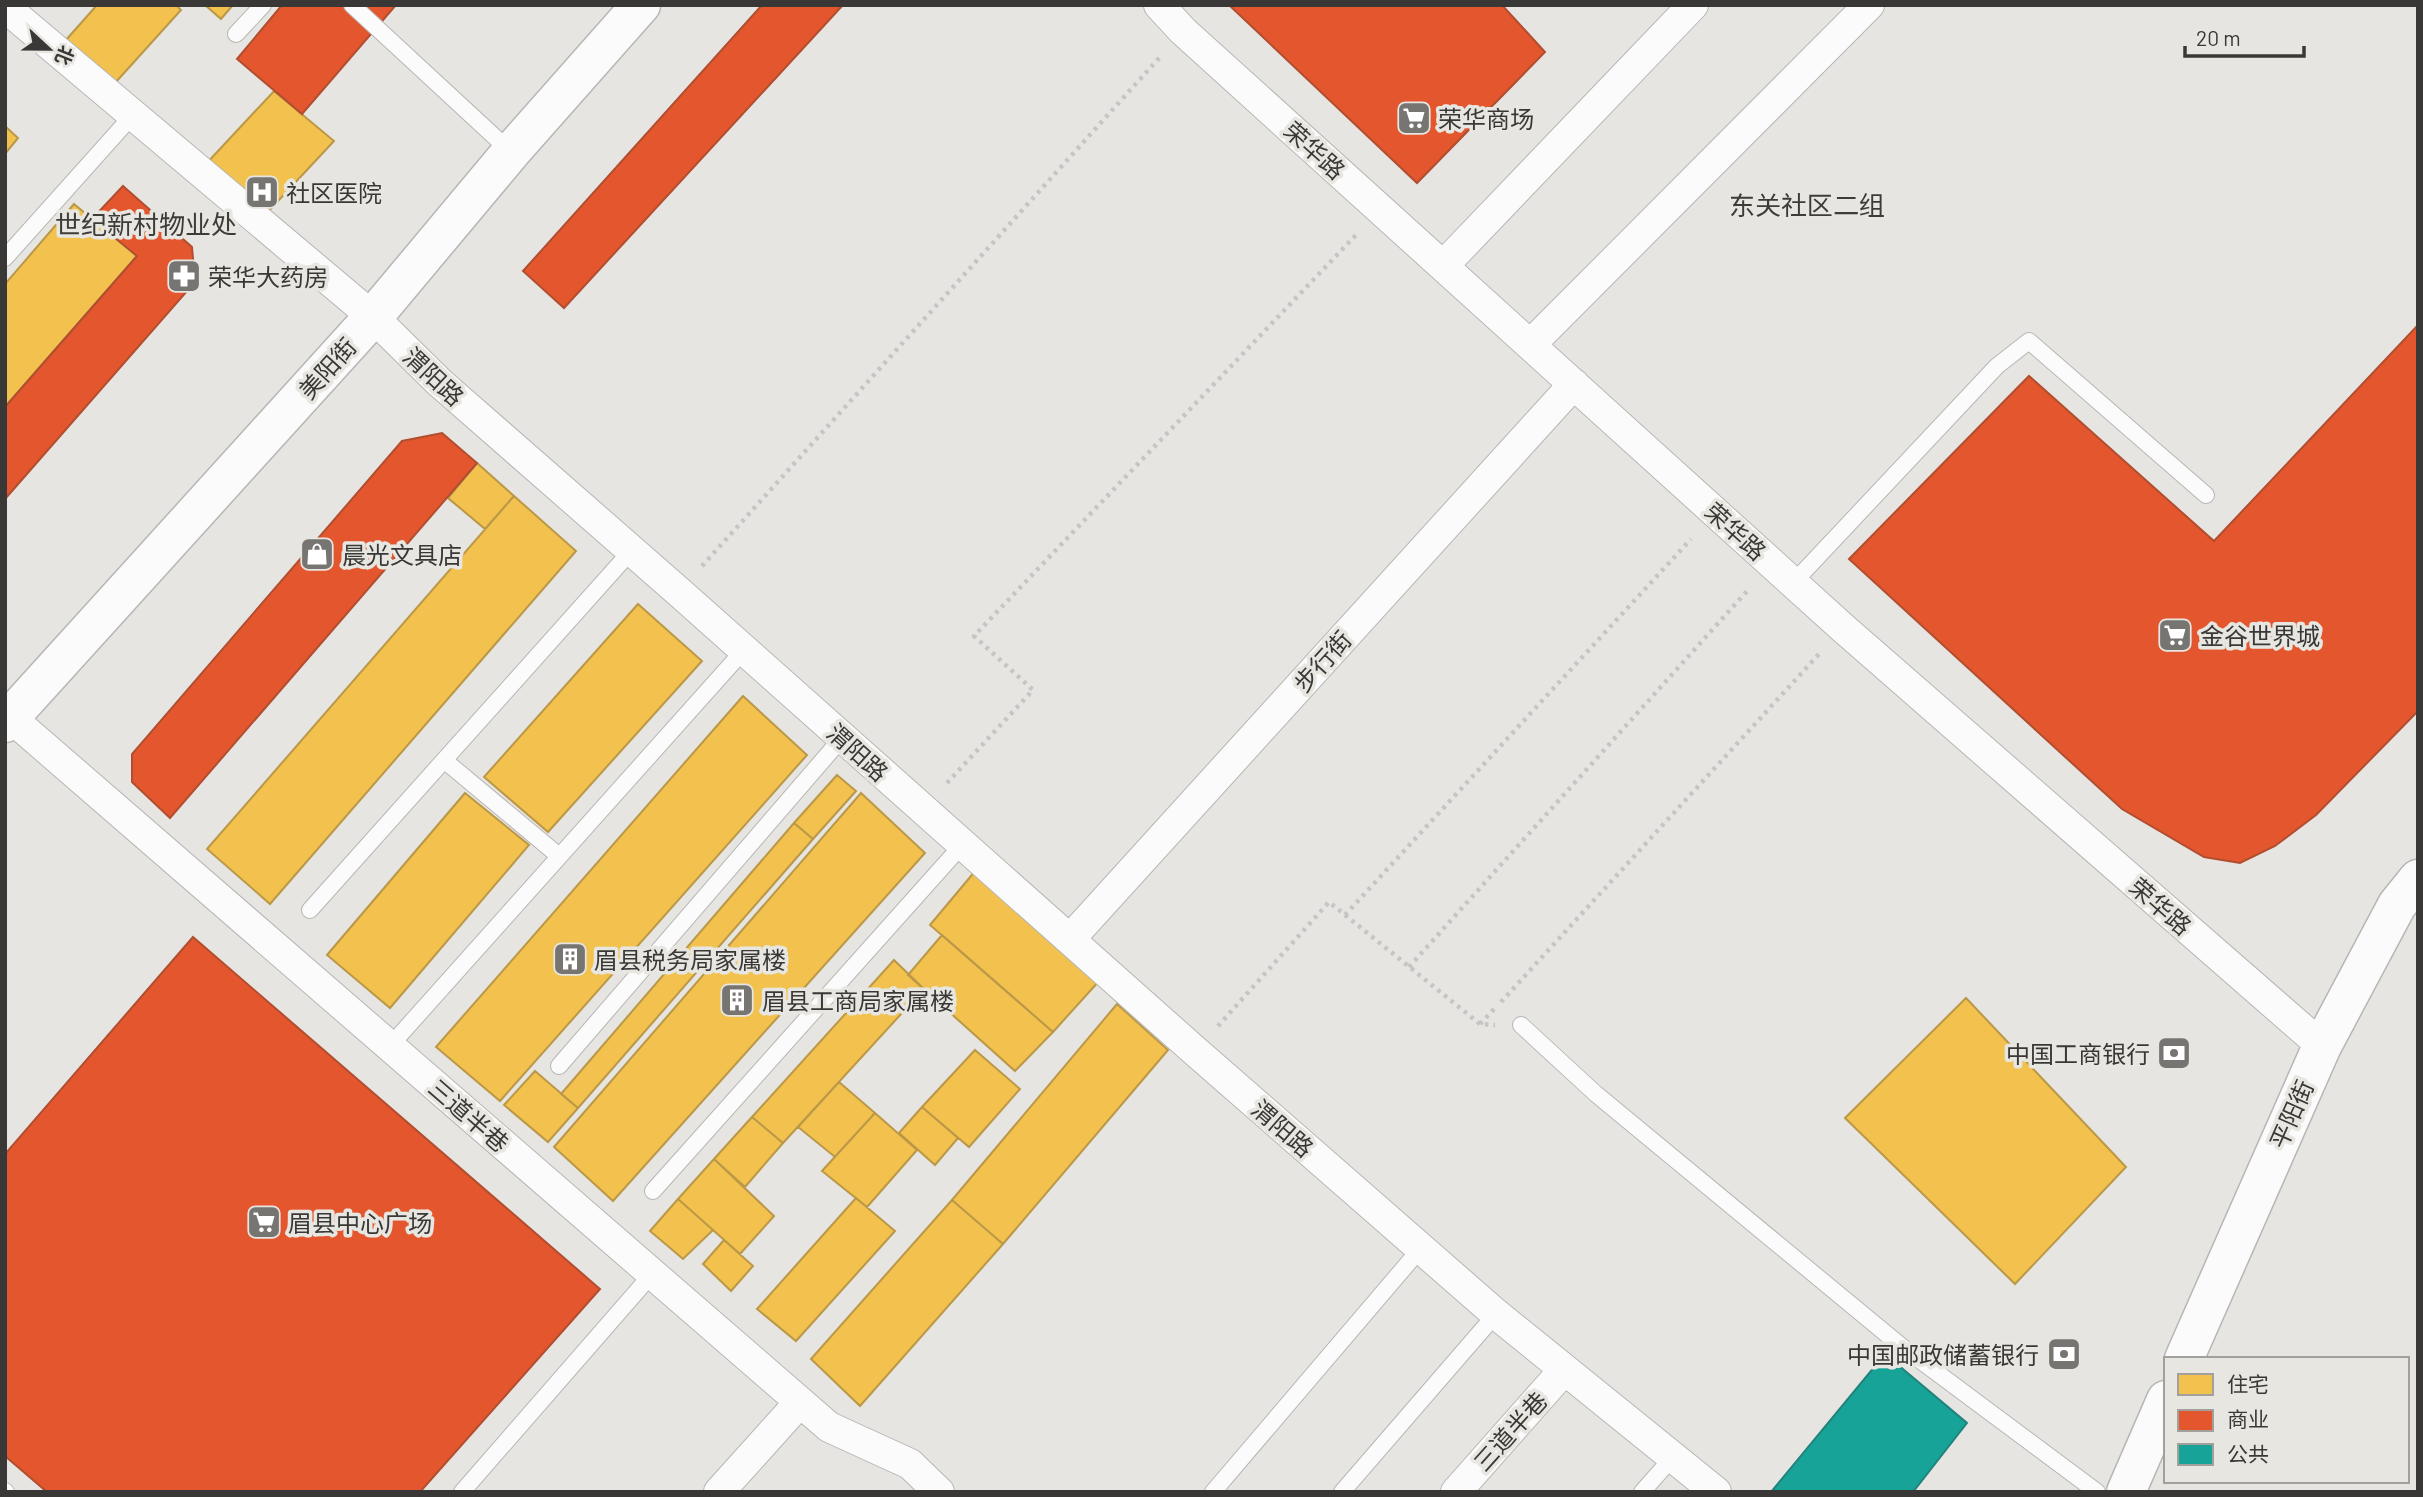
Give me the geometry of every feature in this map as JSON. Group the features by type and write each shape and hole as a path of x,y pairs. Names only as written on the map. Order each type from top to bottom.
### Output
{"main road":[{"name":"美阳街","path":"8,720 373,317 511,152 641,5"},
{"name":"平阳街","path":"2185,1357 2322,1046 2397,905 2418,879"},
{"path":"2126,1492 2164,1406"}],"street":[{"name":"荣华路","path":"1159,5 1184,31 1843,628 2322,1046"},
{"path":"1443,266 1693,5"},
{"path":"1530,345 1869,5"},
{"name":"渭阳路","path":"5,7 373,317 439,382 1496,1314 1716,1492"},
{"name":"步行街","path":"1070,939 1574,384"},
{"name":"三道半巷","path":"8,720 390,1046 829,1427 910,1464 939,1492"},
{"name":"三道半巷","path":"1456,1492 1564,1370"},
{"path":"719,1492 800,1402"}],"lane":[{"path":"236,34 263,5"},
{"path":"352,5 511,152"},
{"path":"5,258 132,116"},
{"path":"1782,573 1997,366 2029,341 2206,495"},
{"path":"310,910 632,550"},
{"path":"390,1046 744,650"},
{"path":"559,1066 842,738"},
{"path":"444,760 559,856"},
{"path":"653,1191 963,844"},
{"path":"1521,1025 1596,1094 1901,1346 2097,1492"},
{"path":"1213,1492 1421,1248"},
{"path":"462,1492 652,1274"},
{"path":"1342,1492 1496,1314"},
{"path":"1642,1492 1673,1457"}],"path":[{"path":"680,592 1184,31"},
{"path":"923,809 1033,690 974,636 1381,209"},
{"path":"1345,915 1715,512"},
{"path":"1409,967 1782,573"},
{"path":"1480,1024 1843,628"},
{"path":"1195,1051 1329,902 1480,1024 1521,1025"}],"building: 住宅":[{"path":"97,5 176,5 181,10 115,83 65,41"},
{"path":"205,5 233,5 221,19"},
{"path":"274,91 334,141 264,216 205,165"},
{"path":"5,126 18,138 5,154"},
{"path":"74,204 137,256 5,407 5,284"},
{"path":"477,463 514,496 485,529 448,498"},
{"path":"514,496 576,551 270,904 207,849"},
{"path":"638,604 702,661 548,832 484,777"},
{"name":"眉县税务局家属楼","path":"743,696 807,755 500,1101 436,1047"},
{"path":"837,775 856,791 813,839 794,823"},
{"path":"465,793 529,845 390,1008 327,955"},
{"name":"眉县工商局家属楼","path":"861,793 925,853 613,1201 554,1147"},
{"path":"794,823 813,839 578,1108 561,1094"},
{"path":"976,870 1100,980 1053,1032 930,925"},
{"path":"942,935 1053,1032 1015,1071 908,975"},
{"path":"894,960 924,989 783,1143 752,1117"},
{"path":"1966,998 2126,1167 2015,1284 1845,1118"},
{"path":"1117,1004 1168,1050 1003,1244 952,1200"},
{"path":"975,1050 1020,1089 969,1147 922,1107"},
{"path":"535,1071 578,1108 548,1142 504,1105"},
{"path":"839,1082 875,1113 835,1157 798,1127"},
{"path":"922,1107 958,1138 935,1165 899,1133"},
{"path":"875,1113 917,1150 867,1207 822,1171"},
{"path":"752,1117 783,1143 745,1187 714,1159"},
{"path":"714,1159 774,1216 740,1254 678,1199"},
{"path":"856,1198 895,1231 796,1341 757,1309"},
{"path":"678,1199 713,1230 683,1259 650,1231"},
{"path":"952,1200 1003,1244 860,1406 811,1359"},
{"path":"724,1240 753,1266 731,1291 703,1264"}],"building: 商业":[{"path":"282,5 396,5 302,114 237,59"},
{"path":"762,5 843,5 564,308 523,271"},
{"name":"荣华商场","path":"1229,5 1502,5 1545,52 1417,183"},
{"path":"123,186 192,247 195,282 5,499 5,407 137,256 92,219"},
{"name":"金谷世界城","path":"2418,325 2418,711 2316,815 2275,846 2240,863 2204,857 2122,809 1849,559 2029,376 2214,541"},
{"path":"442,433 477,463 170,818 132,782 132,754 402,441"},
{"name":"眉县中心广场","path":"193,937 600,1289 420,1492 47,1492 5,1456 5,1154"}],"building: 公共":[{"path":"1885,1354 1967,1423 1913,1492 1771,1492"}],"place":[{"name":"荣华商场","path":"1414,118"},
{"name":"社区医院","path":"262,192"},
{"name":"荣华大药房","path":"184,276"},
{"name":"晨光文具店","path":"317,554"},
{"name":"金谷世界城","path":"2175,635"},
{"name":"眉县税务局家属楼","path":"570,959"},
{"name":"眉县工商局家属楼","path":"737,1000"},
{"name":"中国工商银行","path":"2174,1053"},
{"name":"眉县中心广场","path":"264,1222"},
{"name":"中国邮政储蓄银行","path":"2064,1354"}],"district":[{"name":"东关社区二组","path":"1807,204"},
{"name":"世纪新村物业处","path":"146,223"}]}
